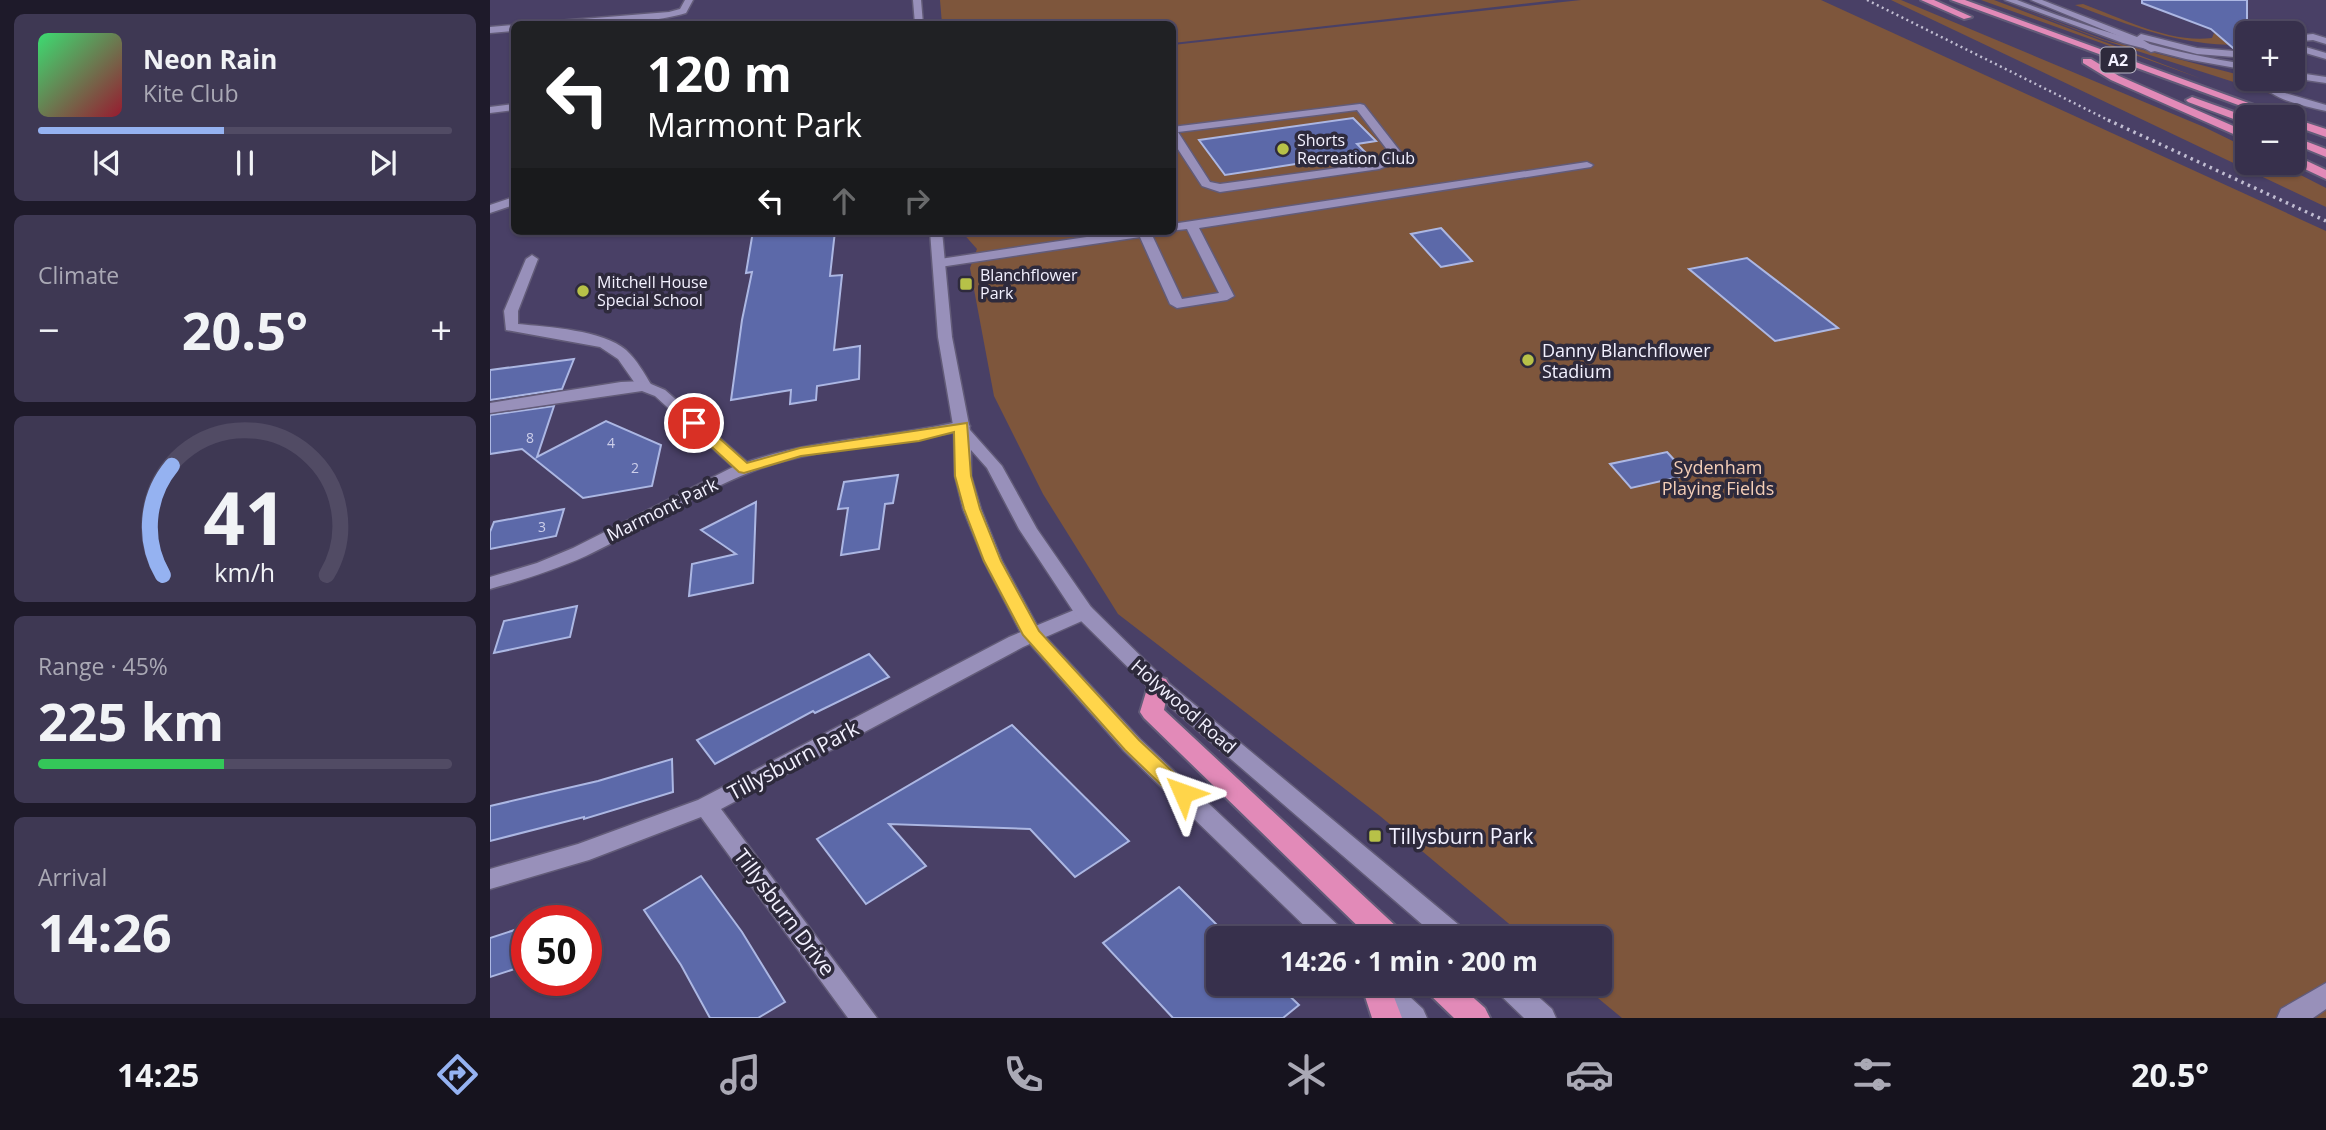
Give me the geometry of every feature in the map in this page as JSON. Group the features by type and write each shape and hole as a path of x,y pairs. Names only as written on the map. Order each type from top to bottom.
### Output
{"highway":[{"path":"1926,0 1982,22"},
{"name":"A2","path":"1956,0 2247,105"},
{"name":"A2","path":"2235,117 2081,59 2115,78 2235,131"},
{"path":"2305,126 2326,133"},
{"path":"2305,144 2326,153"},
{"path":"2305,165 2326,176"},
{"path":"1158,685 1152,712 1376,926"},
{"path":"1381,996 1387,1018"},
{"path":"1451,996 1475,1018"}],"main road":[{"path":"595,21 670,15 683,11 689,0"},
{"path":"916,0 919,21"},
{"path":"2009,0 2112,39 2154,50 2235,65"},
{"path":"2035,0 2121,33 2154,50"},
{"path":"490,30 511,28"},
{"path":"2121,33 2197,51 2235,54"},
{"path":"2305,38 2314,37 2326,41"},
{"path":"2305,50 2326,56"},
{"path":"2305,77 2326,80"},
{"path":"2272,91 2326,108"},
{"path":"490,110 511,107"},
{"path":"1176,130 1360,107 1399,157 1379,166 1220,188 1206,184 1176,136"},
{"path":"1176,227 1587,165"},
{"path":"490,209 511,202"},
{"path":"1149,235 1177,304 1227,296 1191,225"},
{"path":"937,235 945,337 962,428 963,476 972,509 993,561 1032,635 1132,745 1321,926"},
{"path":"940,262 1127,235"},
{"path":"531,259 511,311 511,327 569,336 613,347 632,365 644,386"},
{"path":"490,408 621,387 644,386 660,393 744,468"},
{"name":"Marmont Park","path":"490,583 551,564 744,468 800,452 962,428"},
{"name":"Holywood Road","path":"962,428 994,466 1028,528 1084,612 1158,685 1442,926"},
{"name":"Tillysburn Park","path":"490,879 581,853 706,806 1032,635 1084,612"},
{"name":"Tillysburn Drive","path":"706,806 864,1018"},
{"path":"2290,1018 2326,995"},
{"path":"1390,996 1414,1018"},
{"path":"1519,996 1543,1018"}],"green space":[{"path":"940,0 1557,0 1176,43 1176,21 942,21"},
{"name":"Sydenham Playing Fields","path":"1581,0 1821,0 2326,231 2326,1018 1622,1018 1595,996 1612,996 1612,926 1512,926 1380,816 1118,614 1043,494 994,396 970,268 977,249 965,235 1176,235 1176,45"},
{"path":"1891,0 1901,0 2204,127 2235,142 2235,164"},
{"path":"1981,0 1994,0 2202,79"},
{"path":"1999,0 2105,40 2235,74 2235,82 2100,39"},
{"path":"2083,4 2130,23 2179,37 2212,38 2214,33 2235,41 2235,45 2178,39 2075,5"},
{"path":"2259,175 2301,175 2326,188 2326,207"}],"building":[{"path":"2142,0 2247,0 2247,21 2235,21 2233,48 2211,29 2142,3"},
{"name":"Shorts Recreation Club","path":"1353,118 1376,141 1357,144 1366,153 1225,175 1199,140"},
{"path":"1441,228 1472,261 1441,267 1411,234"},
{"path":"752,235 835,235 830,276 842,275 834,350 860,346 859,379 817,386 816,400 790,404 791,390 731,400 752,272 746,273"},
{"path":"1747,258 1838,328 1775,341 1689,269"},
{"path":"574,359 562,389 490,400 490,370"},
{"path":"554,406 537,457 606,421 661,445 652,486 583,498 522,449 490,454 490,415"},
{"path":"1667,452 1688,475 1631,488 1610,464"},
{"path":"898,475 893,503 885,504 879,549 841,555 848,508 838,509 844,482"},
{"path":"756,502 753,583 689,596 692,564 736,554 701,530"},
{"path":"564,509 556,536 490,549 490,532 494,522"},
{"path":"577,606 570,637 494,653 504,621"},
{"path":"869,654 889,677 815,713 813,711 715,764 697,740"},
{"path":"1012,725 1129,841 1075,877 1030,829 889,824 926,866 866,904 817,839"},
{"path":"672,759 673,792 584,819 490,841 490,806 598,781"},
{"path":"701,876 742,932 785,1002 758,1018 710,1018 681,965 644,910"},
{"path":"1179,887 1218,926 1206,926 1206,996 1290,996 1299,1005 1283,1018 1173,1018 1103,943"},
{"path":"511,931 511,970 490,977 490,938"}],"railway":[{"path":"1867,0 2112,122"},
{"path":"2108,120 2326,221"}],"place":[{"name":"Shorts Recreation Club","path":"1283,149"},
{"name":"Blanchflower Park","path":"966,284"},
{"name":"Mitchell House Special School","path":"583,291"},
{"name":"Danny Blanchflower Stadium","path":"1528,360"},
{"name":"Tillysburn Park","path":"1375,836"}],"route":[{"path":"694,423 744,468 779,456 939,433 961,426 963,476 972,509 993,561 1032,635 1132,745 1183,793"}]}
